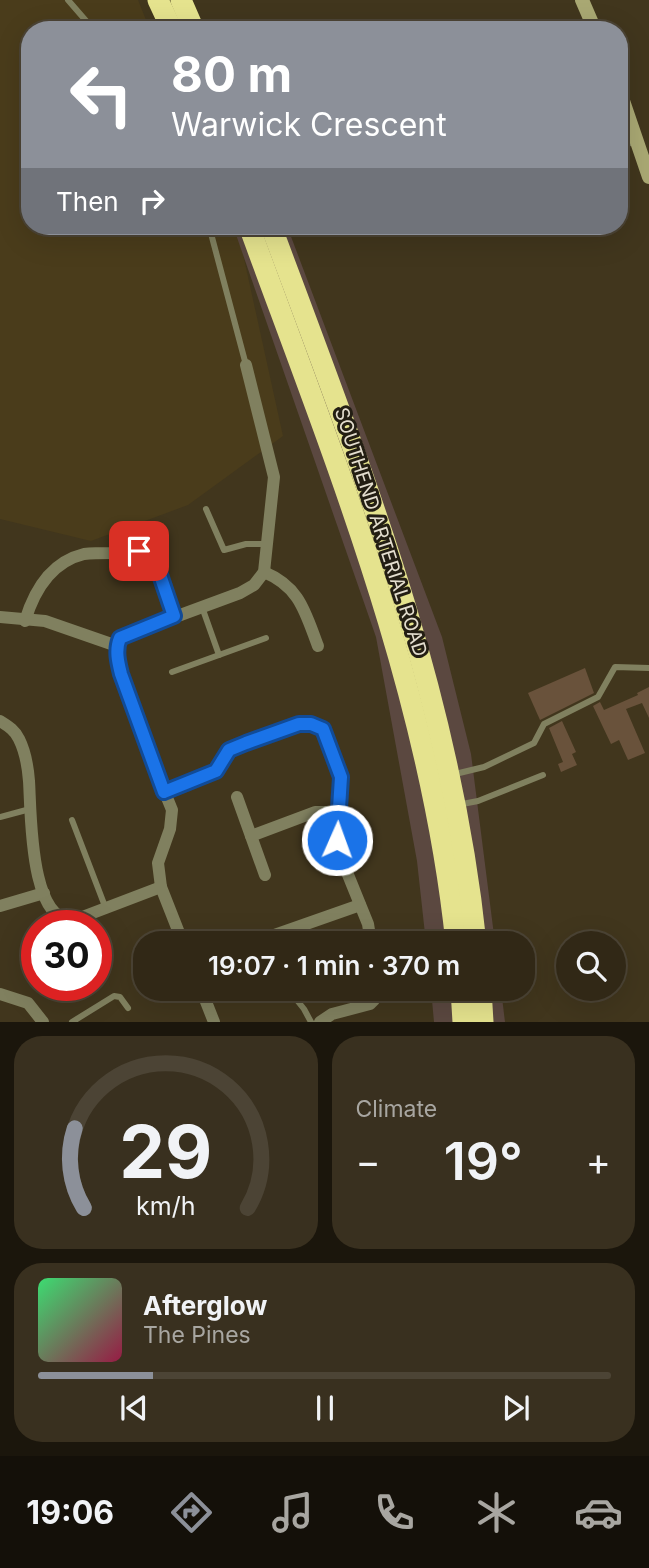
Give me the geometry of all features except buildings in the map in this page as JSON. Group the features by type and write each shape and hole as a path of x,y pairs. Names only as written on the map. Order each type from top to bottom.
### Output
{"highway":[{"path":"159,0 168,21"},
{"path":"181,0 190,21"},
{"name":"SOUTHEND ARTERIAL ROAD","path":"252,235 351,502 384,600 412,704 436,810 454,931"},
{"name":"SOUTHEND ARTERIAL ROAD","path":"274,235 368,486 404,596 432,698 456,805 474,931"},
{"path":"462,1001 463,1022"},
{"path":"482,1001 483,1022"}],"street":[{"path":"582,0 590,21"},
{"path":"628,118 649,177"},
{"path":"178,931 162,887 158,863 170,829 172,810 121,674 117,646 120,638 129,634 240,593 254,585 264,572 274,477 246,365"},
{"path":"25,621 31,599 38,587 67,561 84,554 127,551 150,555 158,569 174,616"},
{"path":"264,572 279,579 295,592 318,646"},
{"path":"0,617 46,621 117,646"},
{"path":"0,722 12,728 19,738 29,778 33,858 44,893 58,916 70,921 162,887"},
{"path":"164,792 216,771 229,750 299,724 311,724 323,729 341,777 337,840 340,855 369,931"},
{"path":"237,797 265,875"},
{"path":"251,836 315,812 338,812"},
{"path":"0,906 44,893"},
{"path":"284,931 360,905"},
{"path":"0,995 28,1003 43,1022"},
{"path":"206,1001 214,1022"},
{"path":"320,1022 332,1014 373,1001"}],"lane":[{"path":"68,0 86,21"},
{"path":"628,144 636,140"},
{"path":"211,235 246,365"},
{"path":"206,509 224,550 246,544 267,544"},
{"path":"202,605 219,655"},
{"path":"172,672 266,638"},
{"path":"449,775 484,766 534,743 544,724 598,698 615,667 649,668"},
{"path":"456,805 478,801 542,775"},
{"path":"0,817 30,809"},
{"path":"72,820 106,909"},
{"path":"72,1022 114,996 120,997 128,1008"},
{"path":"298,1001 311,1022"}],"shaded area":[{"path":"0,0 138,0 146,21 21,21 21,235 237,235 283,436 188,505 91,541 0,519"},
{"path":"236,235 290,235 442,637 471,754 493,931 425,931 417,861 376,637"},
{"path":"432,1001 502,1001 505,1022 434,1022"}],"route":[{"path":"139,551 150,555 158,569 174,616 120,638 117,646 118,660 164,792 216,771 229,750 299,724 311,724 323,729 341,777 337,840"}]}
